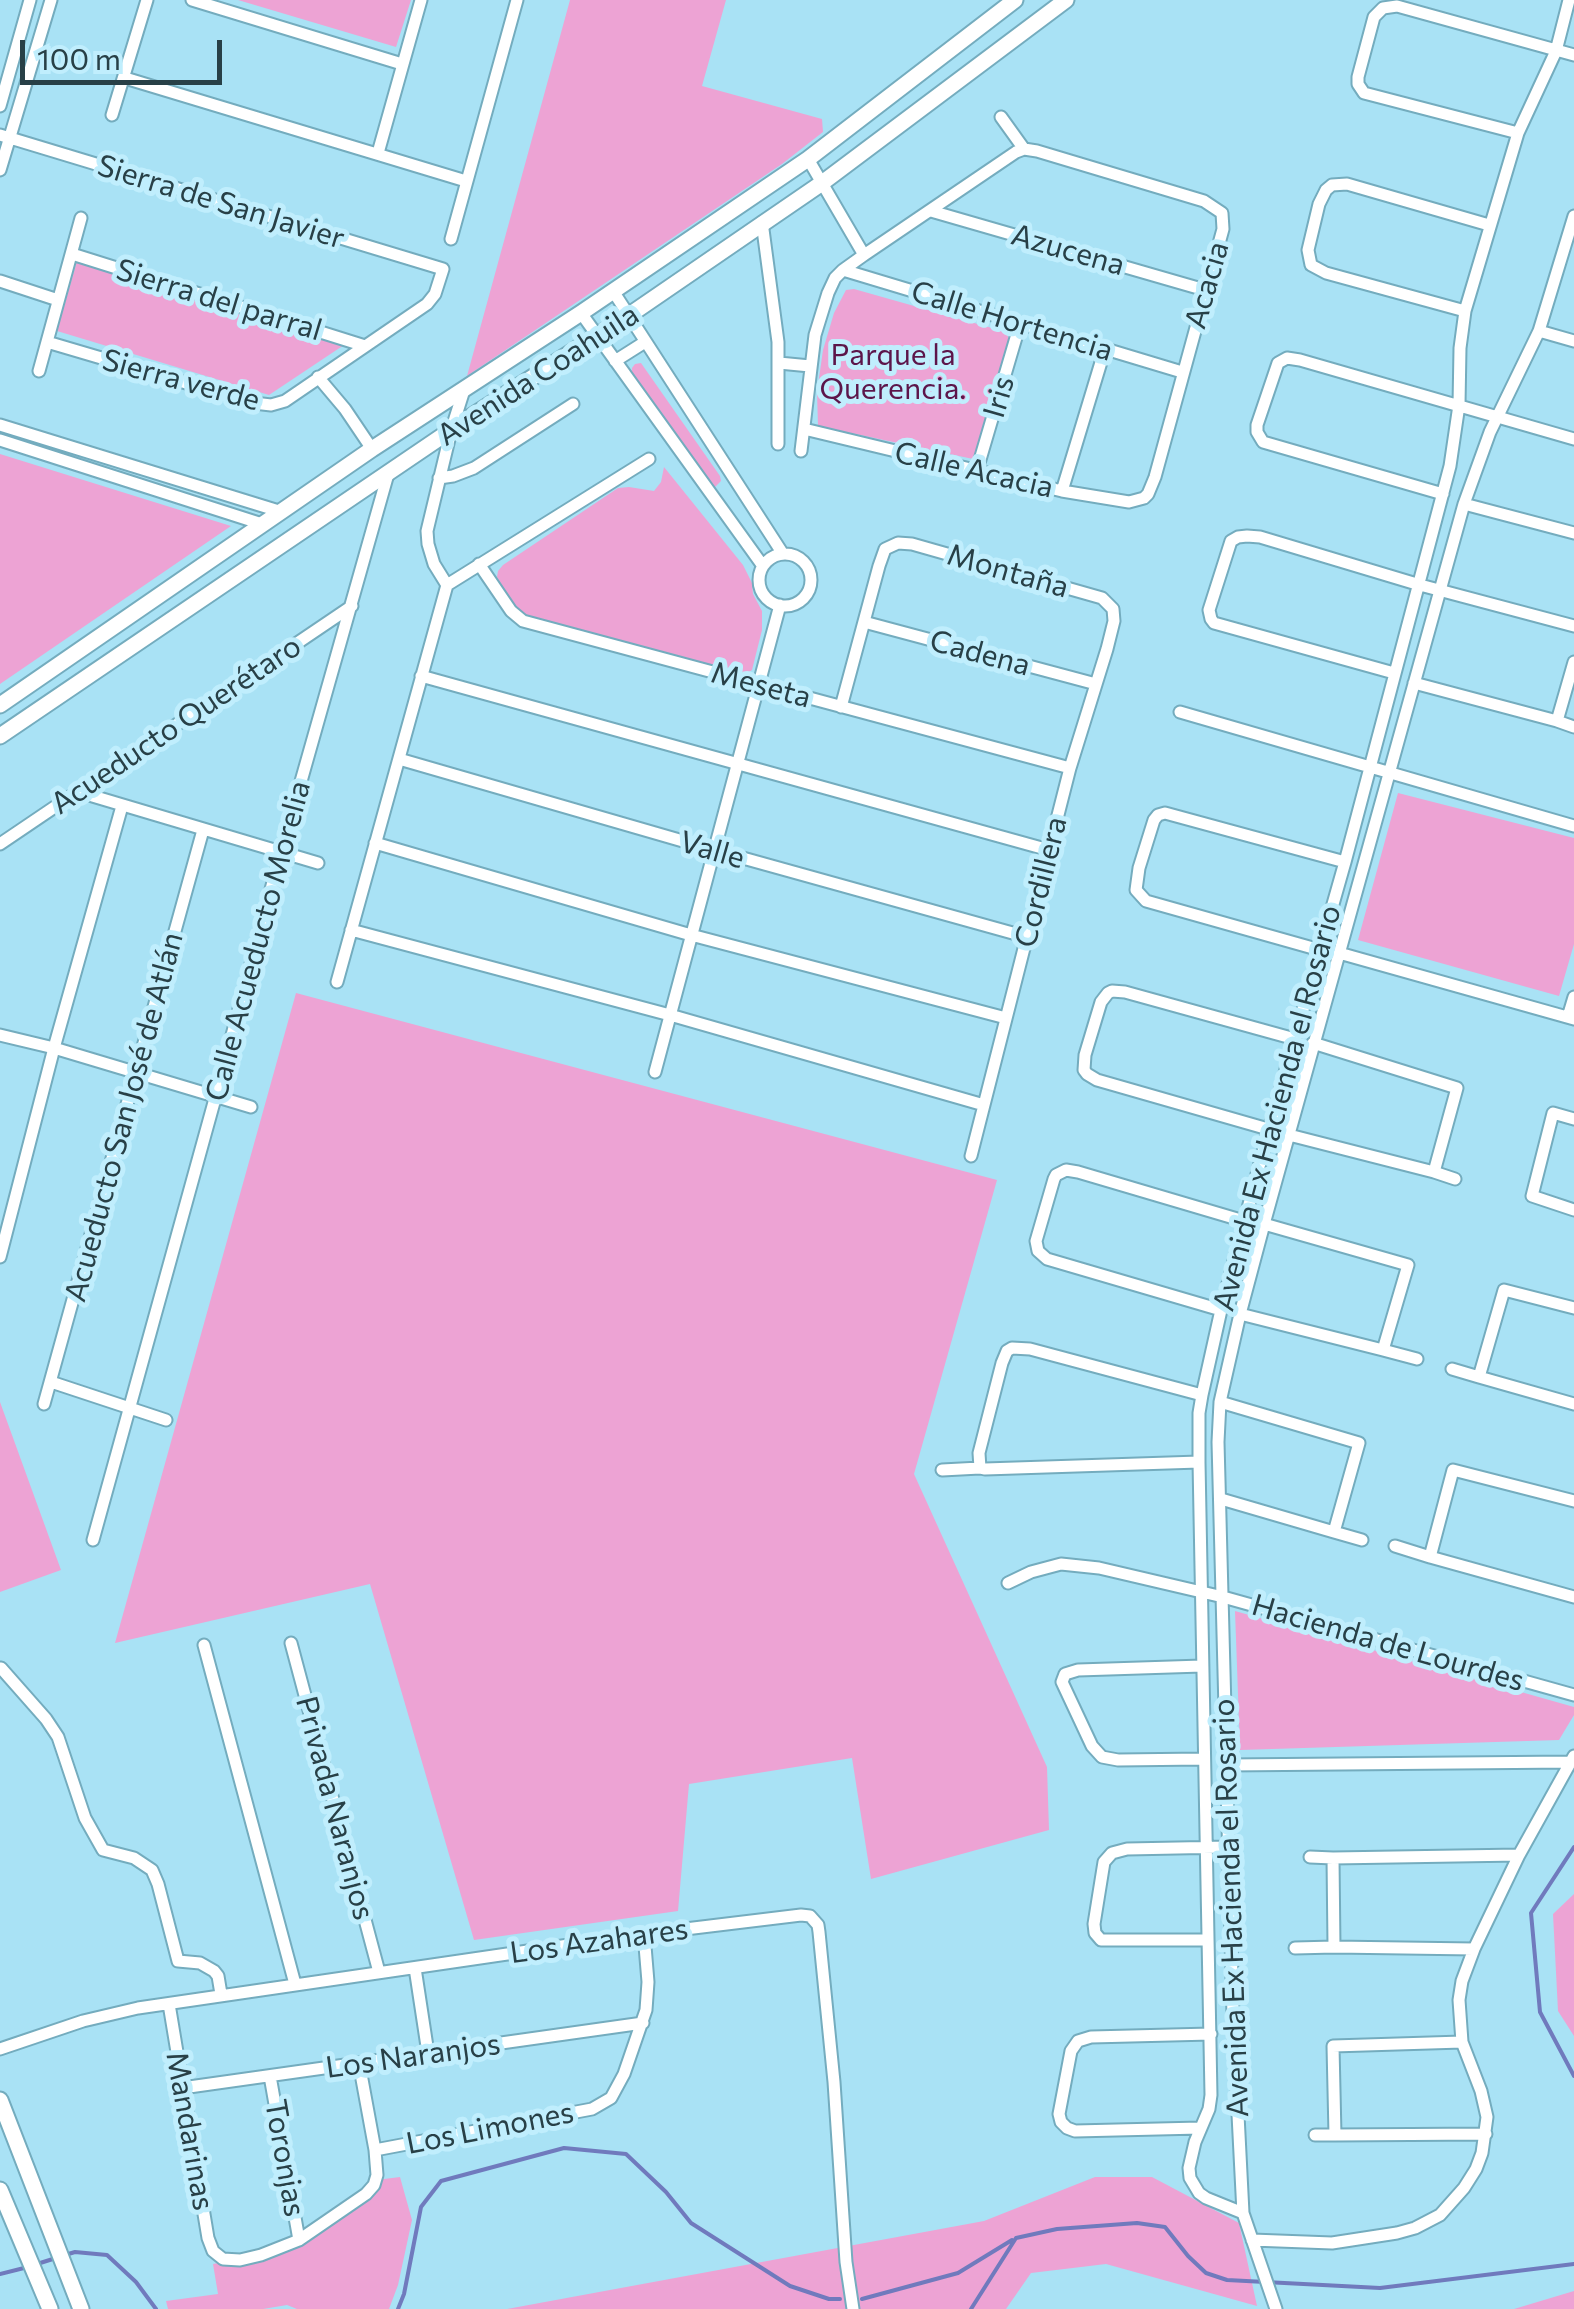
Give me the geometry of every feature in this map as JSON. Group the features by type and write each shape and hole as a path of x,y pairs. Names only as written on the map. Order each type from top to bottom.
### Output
{"street":[{"path":"0,106 30,0"},
{"path":"0,170 5,136 50,0"},
{"path":"112,115 147,0"},
{"path":"192,0 402,64"},
{"path":"378,153 421,0"},
{"path":"452,238 518,0"},
{"name":"Avenida Coahuila","path":"0,705 372,448 613,292 808,159 1015,0"},
{"name":"Avenida Coahuila","path":"0,736 822,183 1066,0"},
{"name":"Avenida Ex Hacienda el Rosario","path":"1243,2213 1206,2198 1190,2178 1190,2156 1210,2104 1199,1413 1268,1129 1420,585 1453,451 1460,405 1460,348 1465,311 1518,133 1556,50 1569,0"},
{"path":"1518,133 1364,93 1358,84 1359,71 1374,17 1383,8 1396,6 1574,55"},
{"path":"125,78 466,182"},
{"path":"801,451 810,366 828,292 842,270 1024,149 1001,117"},
{"name":"Sierra de San Javier","path":"5,136 442,269"},
{"name":"Acacia","path":"1024,149 1204,201 1222,213 1224,224 1155,477 1144,498"},
{"path":"808,159 864,254"},
{"path":"1465,311 1326,273 1312,265 1308,250 1319,204 1332,185 1347,184 1489,225"},
{"name":"Azucena","path":"932,211 1205,290"},
{"name":"Avenida Ex Hacienda el Rosario","path":"1276,2309 1243,2213 1236,2103 1220,1402 1264,1224 1464,504 1477,463 1539,331 1570,244 1574,216"},
{"path":"38,371 81,218"},
{"path":"762,222 780,364 778,444"},
{"name":"Sierra del parral","path":"72,254 365,346"},
{"name":"Sierra verde","path":"47,342 263,405 285,401 428,304 442,269"},
{"name":"Calle Hortencia","path":"842,270 1182,372"},
{"path":"0,281 58,300"},
{"path":"613,292 783,554"},
{"path":"581,313 763,566"},
{"name":"Iris","path":"977,470 1020,324"},
{"path":"1539,331 1574,341"},
{"path":"615,361 645,342"},
{"path":"1062,491 1106,349"},
{"path":"1442,494 1269,445 1259,438 1257,424 1278,364 1288,358 1574,440"},
{"path":"780,364 810,366"},
{"path":"318,377 372,448"},
{"path":"446,586 434,564 427,531 464,390"},
{"path":"439,478 474,468 573,404"},
{"path":"0,425 282,512"},
{"name":"Calle Acacia","path":"804,430 1062,491 1129,502 1144,498"},
{"path":"0,440 262,524"},
{"path":"337,982 446,586 649,459"},
{"name":"Calle Acueducto Morelia","path":"93,1540 388,474"},
{"path":"712,496 736,481"},
{"path":"1464,504 1574,533"},
{"path":"1394,673 1221,627 1210,619 1209,610 1231,541 1238,537 1260,537 1574,626"},
{"name":"Montaña","path":"864,622 878,566 886,549 898,543 1102,598 1113,609"},
{"path":"783,554 804,563 811,584 798,603 787,606 766,598 759,576 763,566 783,554"},
{"name":"Meseta","path":"479,564 511,611 524,621 1070,768"},
{"path":"655,1072 780,605"},
{"name":"Acueducto Querétaro","path":"0,844 352,606"},
{"name":"Cordillera","path":"971,1156 1070,768 1114,622 1113,609"},
{"path":"841,706 864,622"},
{"name":"Cadena","path":"864,622 1096,684"},
{"path":"1556,722 1574,662"},
{"path":"421,676 1049,850"},
{"path":"1414,683 1574,726"},
{"path":"1180,712 1574,826"},
{"name":"Valle","path":"399,759 1027,937"},
{"path":"79,792 318,863"},
{"path":"0,1257 122,806"},
{"path":"1320,950 1146,900 1136,890 1139,868 1154,820 1164,813 1344,862"},
{"name":"Acueducto San José de Atlán","path":"44,1404 203,830"},
{"path":"375,844 691,935 1006,1018"},
{"path":"351,930 670,1015 984,1105"},
{"path":"1338,954 1571,1018 1574,997"},
{"path":"1295,1039 1112,991 1101,1002 1084,1070 1092,1078 1455,1180"},
{"path":"0,1035 251,1107"},
{"path":"1314,1044 1457,1088 1434,1172"},
{"path":"1532,1196 1553,1113 1574,1119"},
{"path":"1221,1310 1047,1259 1038,1252 1036,1241 1056,1175 1066,1170 1244,1222"},
{"path":"1518,1192 1574,1210"},
{"path":"1264,1224 1408,1265 1383,1350"},
{"path":"1480,1378 1504,1290 1574,1308"},
{"path":"1240,1314 1417,1359"},
{"path":"980,1468 978,1453 1002,1363 1012,1348 1030,1349 1202,1395"},
{"path":"1452,1369 1574,1404"},
{"path":"51,1382 166,1420"},
{"path":"1220,1402 1359,1443 1334,1532"},
{"path":"942,1470 1199,1462"},
{"path":"1430,1557 1453,1470 1574,1501"},
{"path":"1221,1499 1362,1540"},
{"path":"1395,1546 1574,1596"},
{"name":"Hacienda de Lourdes","path":"1008,1583 1047,1566 1074,1564 1223,1597 1574,1695"},
{"name":"Privada Naranjos","path":"291,1644 379,1972"},
{"path":"204,1645 295,1984"},
{"path":"1202,1666 1078,1670 1065,1674 1062,1682 1092,1746 1102,1757 1203,1759"},
{"path":"1,1668 58,1737 85,1818 103,1850 134,1858 152,1870 178,1961 200,1962 214,1971 221,1994"},
{"path":"1227,1765 1573,1759"},
{"path":"1252,2240 1315,2243 1396,2234 1440,2215 1464,2188 1476,2170 1486,2134 1484,2104 1462,2042 1458,2000 1462,1981 1519,1856 1573,1759"},
{"path":"1208,1940 1106,1942 1097,1936 1094,1924 1104,1862 1112,1852 1127,1849 1228,1847"},
{"path":"1310,1857 1519,1856"},
{"path":"1333,1858 1334,1947"},
{"name":"Los Azahares","path":"0,2049 138,2008 221,1994 801,1914 815,1919 819,1932 852,2309"},
{"name":"Los Limones","path":"218,2256 231,2260 250,2258 299,2240 366,2194 376,2180 376,2150 603,2104 616,2090 643,2024 648,1998 644,1934"},
{"path":"1295,1948 1474,1949"},
{"path":"415,1968 428,2052"},
{"name":"Mandarinas","path":"169,2004 208,2238 218,2256"},
{"name":"Los Naranjos","path":"182,2088 643,2024"},
{"path":"1200,2128 1075,2131 1061,2122 1058,2114 1071,2051 1078,2041 1091,2037 1210,2034"},
{"path":"1319,2046 1462,2042"},
{"path":"1333,2046 1335,2135"},
{"path":"359,2063 376,2150"},
{"name":"Toronjas","path":"270,2076 299,2240"},
{"path":"0,2100 80,2309"},
{"path":"1315,2135 1486,2134"},
{"path":"0,2190 50,2309"}],"green space":[{"path":"238,0 411,0 396,47"},
{"path":"570,0 726,0 702,86 822,119 823,132 782,164 467,376"},
{"path":"77,261 344,345 269,395 57,331"},
{"name":"Parque la Querencia.","path":"846,290 1006,332 1009,339 1002,367 973,459 818,426 817,392 823,350 834,313"},
{"path":"641,363 720,476 715,487 632,374 635,364"},
{"path":"0,454 231,526 0,684"},
{"path":"664,467 743,565 752,583 762,611 762,630 752,670 746,674 525,616 514,606 497,577 503,565 618,488 654,491"},
{"path":"1398,793 1574,838 1574,944 1559,996 1358,940"},
{"path":"296,993 997,1180 914,1474 1047,1767 1049,1830 871,1879 852,1758 689,1784 678,1911 474,1940 370,1584 115,1643"},
{"path":"0,1402 61,1570 0,1592"},
{"path":"1235,1611 1574,1707 1574,1715 1559,1740 1240,1750"},
{"path":"1574,1894 1574,2036 1558,2011 1553,1914"},
{"path":"400,2177 412,2220 389,2309 297,2309 287,2305 263,2309 168,2309 166,2301 218,2294 213,2264 261,2255 299,2240 376,2180"},
{"path":"1095,2177 1152,2177 1239,2223 1257,2306 1106,2264 1031,2273 1006,2309 507,2309 984,2221"},
{"path":"1574,2291 1574,2309 1514,2309"}],"waterway":[{"path":"1574,1847 1531,1913 1540,2012 1574,2076"},
{"path":"398,2309 421,2207 441,2181 564,2148 626,2154 666,2192 691,2223 790,2286 840,2299"},
{"path":"971,2309 1016,2238 1057,2229 1137,2223 1165,2227 1206,2273 1227,2280 1380,2288 1574,2264"},
{"path":"862,2299 958,2273 1012,2240"},
{"path":"65,2255 107,2255 136,2282 156,2309"},
{"path":"37,2264 56,2258"},
{"path":"0,2274 28,2267"}]}
